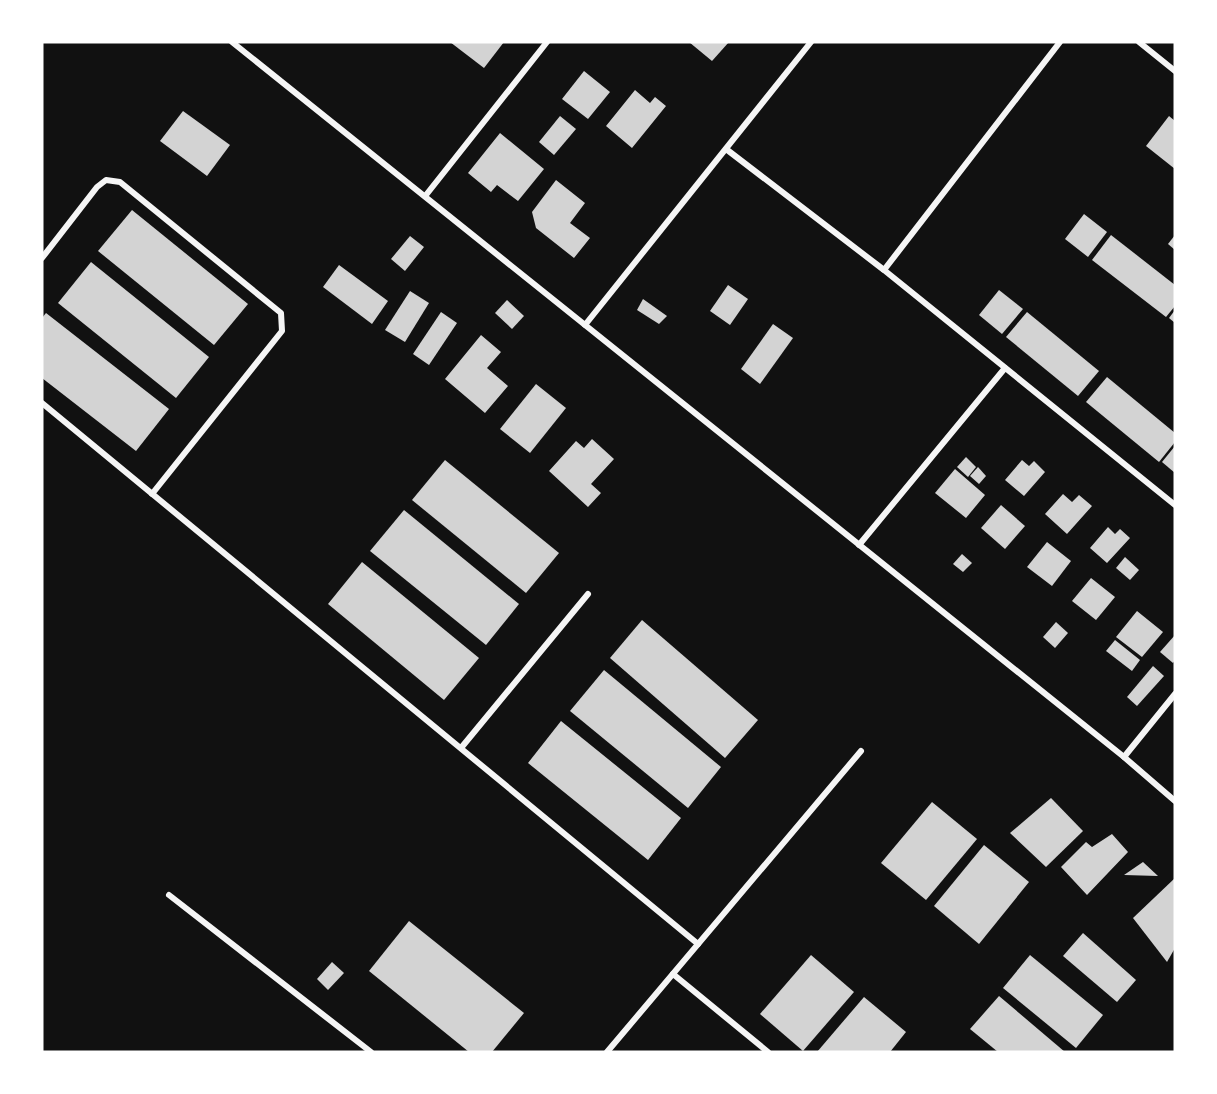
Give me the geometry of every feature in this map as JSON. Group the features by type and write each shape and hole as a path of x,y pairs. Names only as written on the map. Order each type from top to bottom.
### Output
{"street":[{"path":"232,42 426,195 1175,801"},
{"path":"426,195 547,42"},
{"path":"585,325 811,42"},
{"path":"884,270 1060,42"},
{"path":"1138,42 1175,71"},
{"path":"726,149 884,270 1175,505"},
{"path":"42,258 97,187 106,180 120,182 281,314 282,331 152,494"},
{"path":"859,545 1005,368"},
{"path":"42,403 698,944"},
{"path":"461,748 588,594"},
{"path":"1124,758 1175,694"},
{"path":"607,1052 861,751"},
{"path":"169,895 371,1052"},
{"path":"673,974 768,1052"}],"building":[{"path":"450,42 504,42 484,68"},
{"path":"689,42 729,42 712,61"},
{"path":"584,71 610,92 588,119 562,99"},
{"path":"635,90 650,103 655,97 666,106 632,148 606,126"},
{"path":"183,111 230,145 207,176 160,141"},
{"path":"560,116 576,129 554,155 539,142"},
{"path":"1169,116 1175,121 1175,169 1146,146"},
{"path":"500,133 544,169 518,201 497,185 491,192 468,173"},
{"path":"556,180 585,203 570,223 590,238 574,258 536,228 532,212"},
{"path":"132,210 248,304 214,345 98,251"},
{"path":"1084,214 1107,232 1088,257 1065,239"},
{"path":"1111,235 1175,285 1175,306 1166,317 1092,260"},
{"path":"1175,235 1175,250 1168,244"},
{"path":"410,236 424,247 405,271 391,259"},
{"path":"91,262 209,357 176,398 58,303"},
{"path":"339,265 388,301 372,324 323,287"},
{"path":"728,285 748,299 730,325 710,311"},
{"path":"999,290 1023,309 1002,334 979,315"},
{"path":"410,291 429,303 405,342 385,330"},
{"path":"643,299 667,316 659,324 637,310"},
{"path":"507,300 524,316 512,329 495,313"},
{"path":"1175,310 1175,323 1169,318"},
{"path":"441,312 457,323 429,365 413,354"},
{"path":"1027,312 1099,371 1078,396 1006,337"},
{"path":"46,313 169,409 136,451 42,378 42,318"},
{"path":"773,324 793,338 760,384 741,369"},
{"path":"481,335 501,352 487,368 508,386 485,413 445,379"},
{"path":"1107,377 1175,433 1175,442 1159,462 1086,402"},
{"path":"536,384 566,408 530,453 500,429"},
{"path":"592,439 614,459 591,484 601,493 588,507 549,471 576,441 584,448"},
{"path":"1175,446 1175,473 1162,462"},
{"path":"966,457 976,467 968,477 957,467"},
{"path":"445,460 559,553 526,593 412,500"},
{"path":"1022,460 1029,466 1034,461 1045,472 1024,496 1005,480"},
{"path":"978,467 986,476 979,484 970,476"},
{"path":"955,469 985,495 966,518 935,493"},
{"path":"1063,494 1072,502 1079,495 1092,506 1067,534 1045,514"},
{"path":"1001,505 1025,526 1005,549 981,528"},
{"path":"404,510 519,604 486,645 370,551"},
{"path":"1108,527 1115,534 1120,529 1130,538 1107,563 1090,548"},
{"path":"1047,542 1071,561 1052,586 1027,567"},
{"path":"962,554 972,563 963,572 953,564"},
{"path":"1125,557 1139,570 1130,580 1116,568"},
{"path":"362,562 479,658 444,700 328,604"},
{"path":"1091,578 1115,597 1096,620 1072,601"},
{"path":"1137,611 1163,632 1142,657 1116,637"},
{"path":"642,620 758,720 725,758 610,658"},
{"path":"1056,622 1068,633 1055,648 1043,637"},
{"path":"1175,635 1175,660 1173,663 1160,652"},
{"path":"1115,640 1140,660 1132,671 1106,651"},
{"path":"1153,666 1164,676 1137,706 1127,697"},
{"path":"604,670 721,767 688,808 570,711"},
{"path":"561,721 681,818 648,860 528,763"},
{"path":"1051,798 1083,831 1046,867 1010,833"},
{"path":"932,802 977,839 926,900 881,863"},
{"path":"1112,834 1128,852 1087,895 1061,867 1086,842 1092,847"},
{"path":"984,845 1029,882 979,944 934,906"},
{"path":"1143,862 1158,876 1124,875"},
{"path":"1175,878 1175,948 1167,962 1133,918"},
{"path":"409,921 524,1013 492,1052 469,1052 369,971"},
{"path":"1083,933 1136,980 1117,1002 1063,956"},
{"path":"811,955 854,992 803,1051 760,1014"},
{"path":"1030,955 1103,1015 1076,1048 1003,988"},
{"path":"332,962 344,973 328,990 317,979"},
{"path":"999,996 1065,1052 998,1052 970,1029"},
{"path":"864,997 906,1032 890,1052 817,1052"}]}
